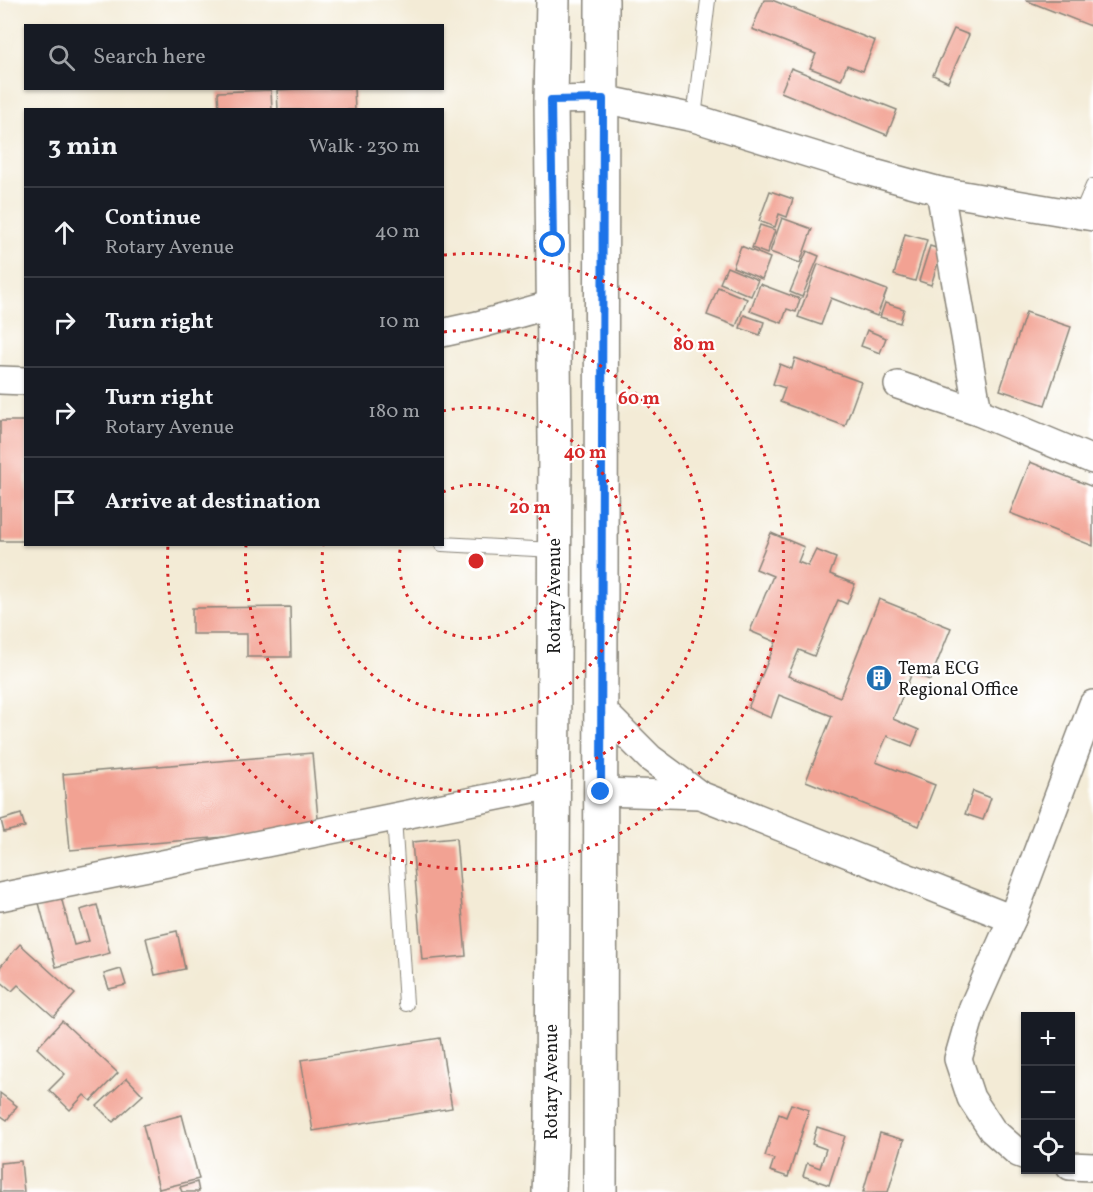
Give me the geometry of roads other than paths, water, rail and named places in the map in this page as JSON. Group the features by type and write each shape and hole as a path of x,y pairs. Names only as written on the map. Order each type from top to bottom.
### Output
{"main road":[{"name":"Rotary Avenue","path":"549,1192 552,1122 554,550 551,100 553,0"},
{"path":"600,1192 602,0"}],"street":[{"path":"551,100 603,99 694,118 859,169 940,191 1087,216"},
{"path":"940,191 978,412"},
{"path":"444,333 554,304"},
{"path":"0,380 24,381"},
{"path":"898,385 978,412 1093,460"},
{"path":"1021,1154 992,1130 971,1098 958,1059 973,1007 1012,919 1093,704"},
{"path":"601,709 650,758 700,795 1012,919"},
{"path":"0,897 552,785"},
{"path":"601,792 700,795"},
{"path":"1075,1166 1093,1167"}],"lane":[{"path":"694,118 708,0"},
{"path":"1087,216 1093,186"},
{"path":"444,544 554,550"},
{"path":"394,817 406,1004"}],"place":[{"name":"Tema ECG Regional Office","path":"879,678"}]}
